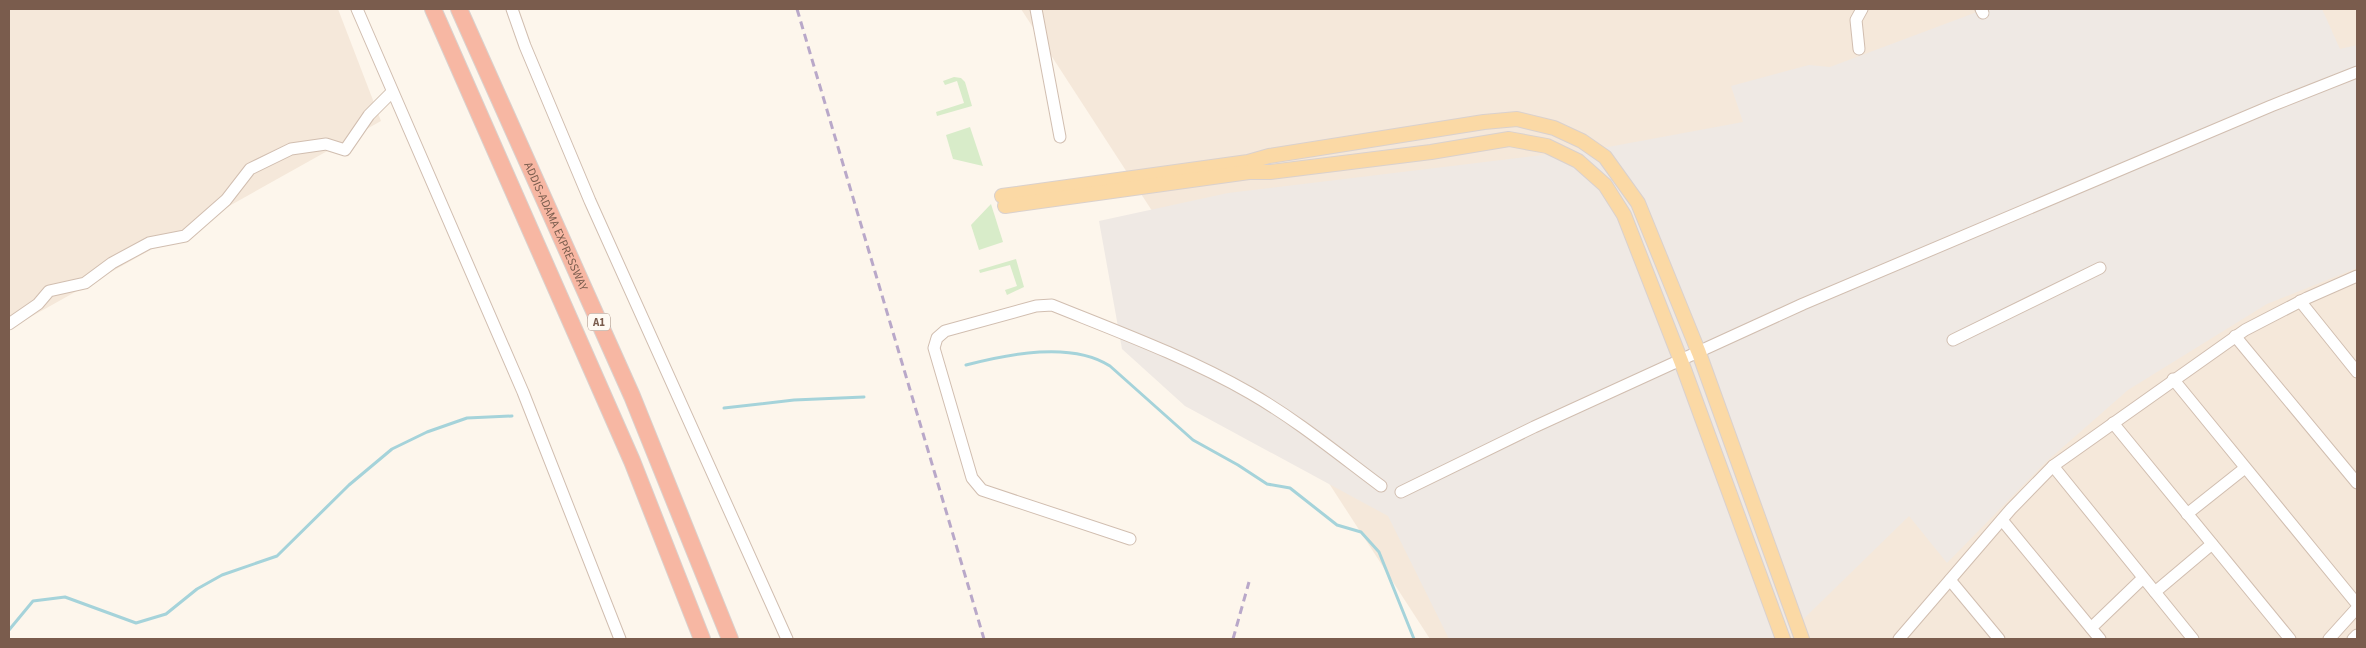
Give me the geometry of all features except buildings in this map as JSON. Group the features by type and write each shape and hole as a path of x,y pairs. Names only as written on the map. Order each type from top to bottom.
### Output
{"highway":[{"name":"ADDIS-ADAMA EXPRESSWAY","path":"433,9 632,461 702,639"},
{"name":"ADDIS-ADAMA EXPRESSWAY","path":"459,9 632,396 730,639"}],"main road":[{"path":"1783,639 1681,361 1624,215 1605,185 1578,161 1547,146 1509,139 1431,152 1270,172 1249,172 1004,201 1248,162 1279,154 1484,122 1517,119 1554,128 1582,141 1605,157 1625,181 1638,202 1699,353 1802,639"}],"street":[{"path":"357,9 522,392 620,639"},
{"path":"512,9 525,46 590,201 787,639"},
{"path":"1036,9 1060,137"},
{"path":"1859,49 1856,20 1862,9"},
{"path":"1401,492 1534,427 1831,292 2357,72"},
{"path":"9,324 38,304 49,291 85,283 112,263 150,243 185,236 226,200 250,169 291,149 326,144 345,150 369,115 392,92"},
{"path":"1953,340 2100,268"},
{"path":"1902,638 2002,520 2052,466 2235,336 2300,301 2357,276"},
{"path":"2300,301 2357,372"},
{"path":"1130,539 982,490 972,478 934,348 937,338 945,332 1036,306 1052,305 1174,355 1250,393 1311,431 1381,486"},
{"path":"2235,336 2357,483"},
{"path":"2173,380 2357,604"},
{"path":"2113,423 2290,639"},
{"path":"2052,466 2193,639"},
{"path":"2188,514 2245,468"},
{"path":"2002,520 2100,639"},
{"path":"2155,592 2212,544"},
{"path":"2091,628 2143,578"},
{"path":"1950,580 1999,639"},
{"path":"2329,639 2357,608"},
{"path":"2353,639 2357,635"}],"shaded area":[{"path":"9,9 338,9 381,121 9,329"},
{"path":"1021,9 2357,9 2357,639 1430,639"},
{"path":"1985,9 2322,9 2340,49 2357,45 2357,268 2267,304 2128,390 2046,462 1947,563 1909,516 1783,639 1449,639 1388,516 1185,406 1122,349 1099,221 1228,193 1608,147 1743,122 1731,86 1809,65 1830,67"}],"green space":[{"path":"954,77 961,78 965,82 972,106 937,116 936,112 964,103 957,81 945,85 943,81"},
{"path":"970,127 983,166 953,159 946,135"},
{"path":"991,204 1003,242 979,250 971,225"},
{"path":"1016,259 1024,287 1007,295 1005,290 1017,286 1010,265 980,273 979,270"}],"waterway":[{"path":"966,365 1020,354 1059,352 1095,358 1110,366 1193,440 1238,465 1267,484 1290,488 1337,525 1361,532 1379,552 1414,639"},
{"path":"724,408 794,400 864,397"},
{"path":"9,630 33,601 65,597 136,623 166,614 197,589 222,575 277,556 349,485 392,449 427,432 467,418 512,416"}],"railway":[{"path":"797,9 984,639"},
{"path":"1233,639 1249,582"}]}
